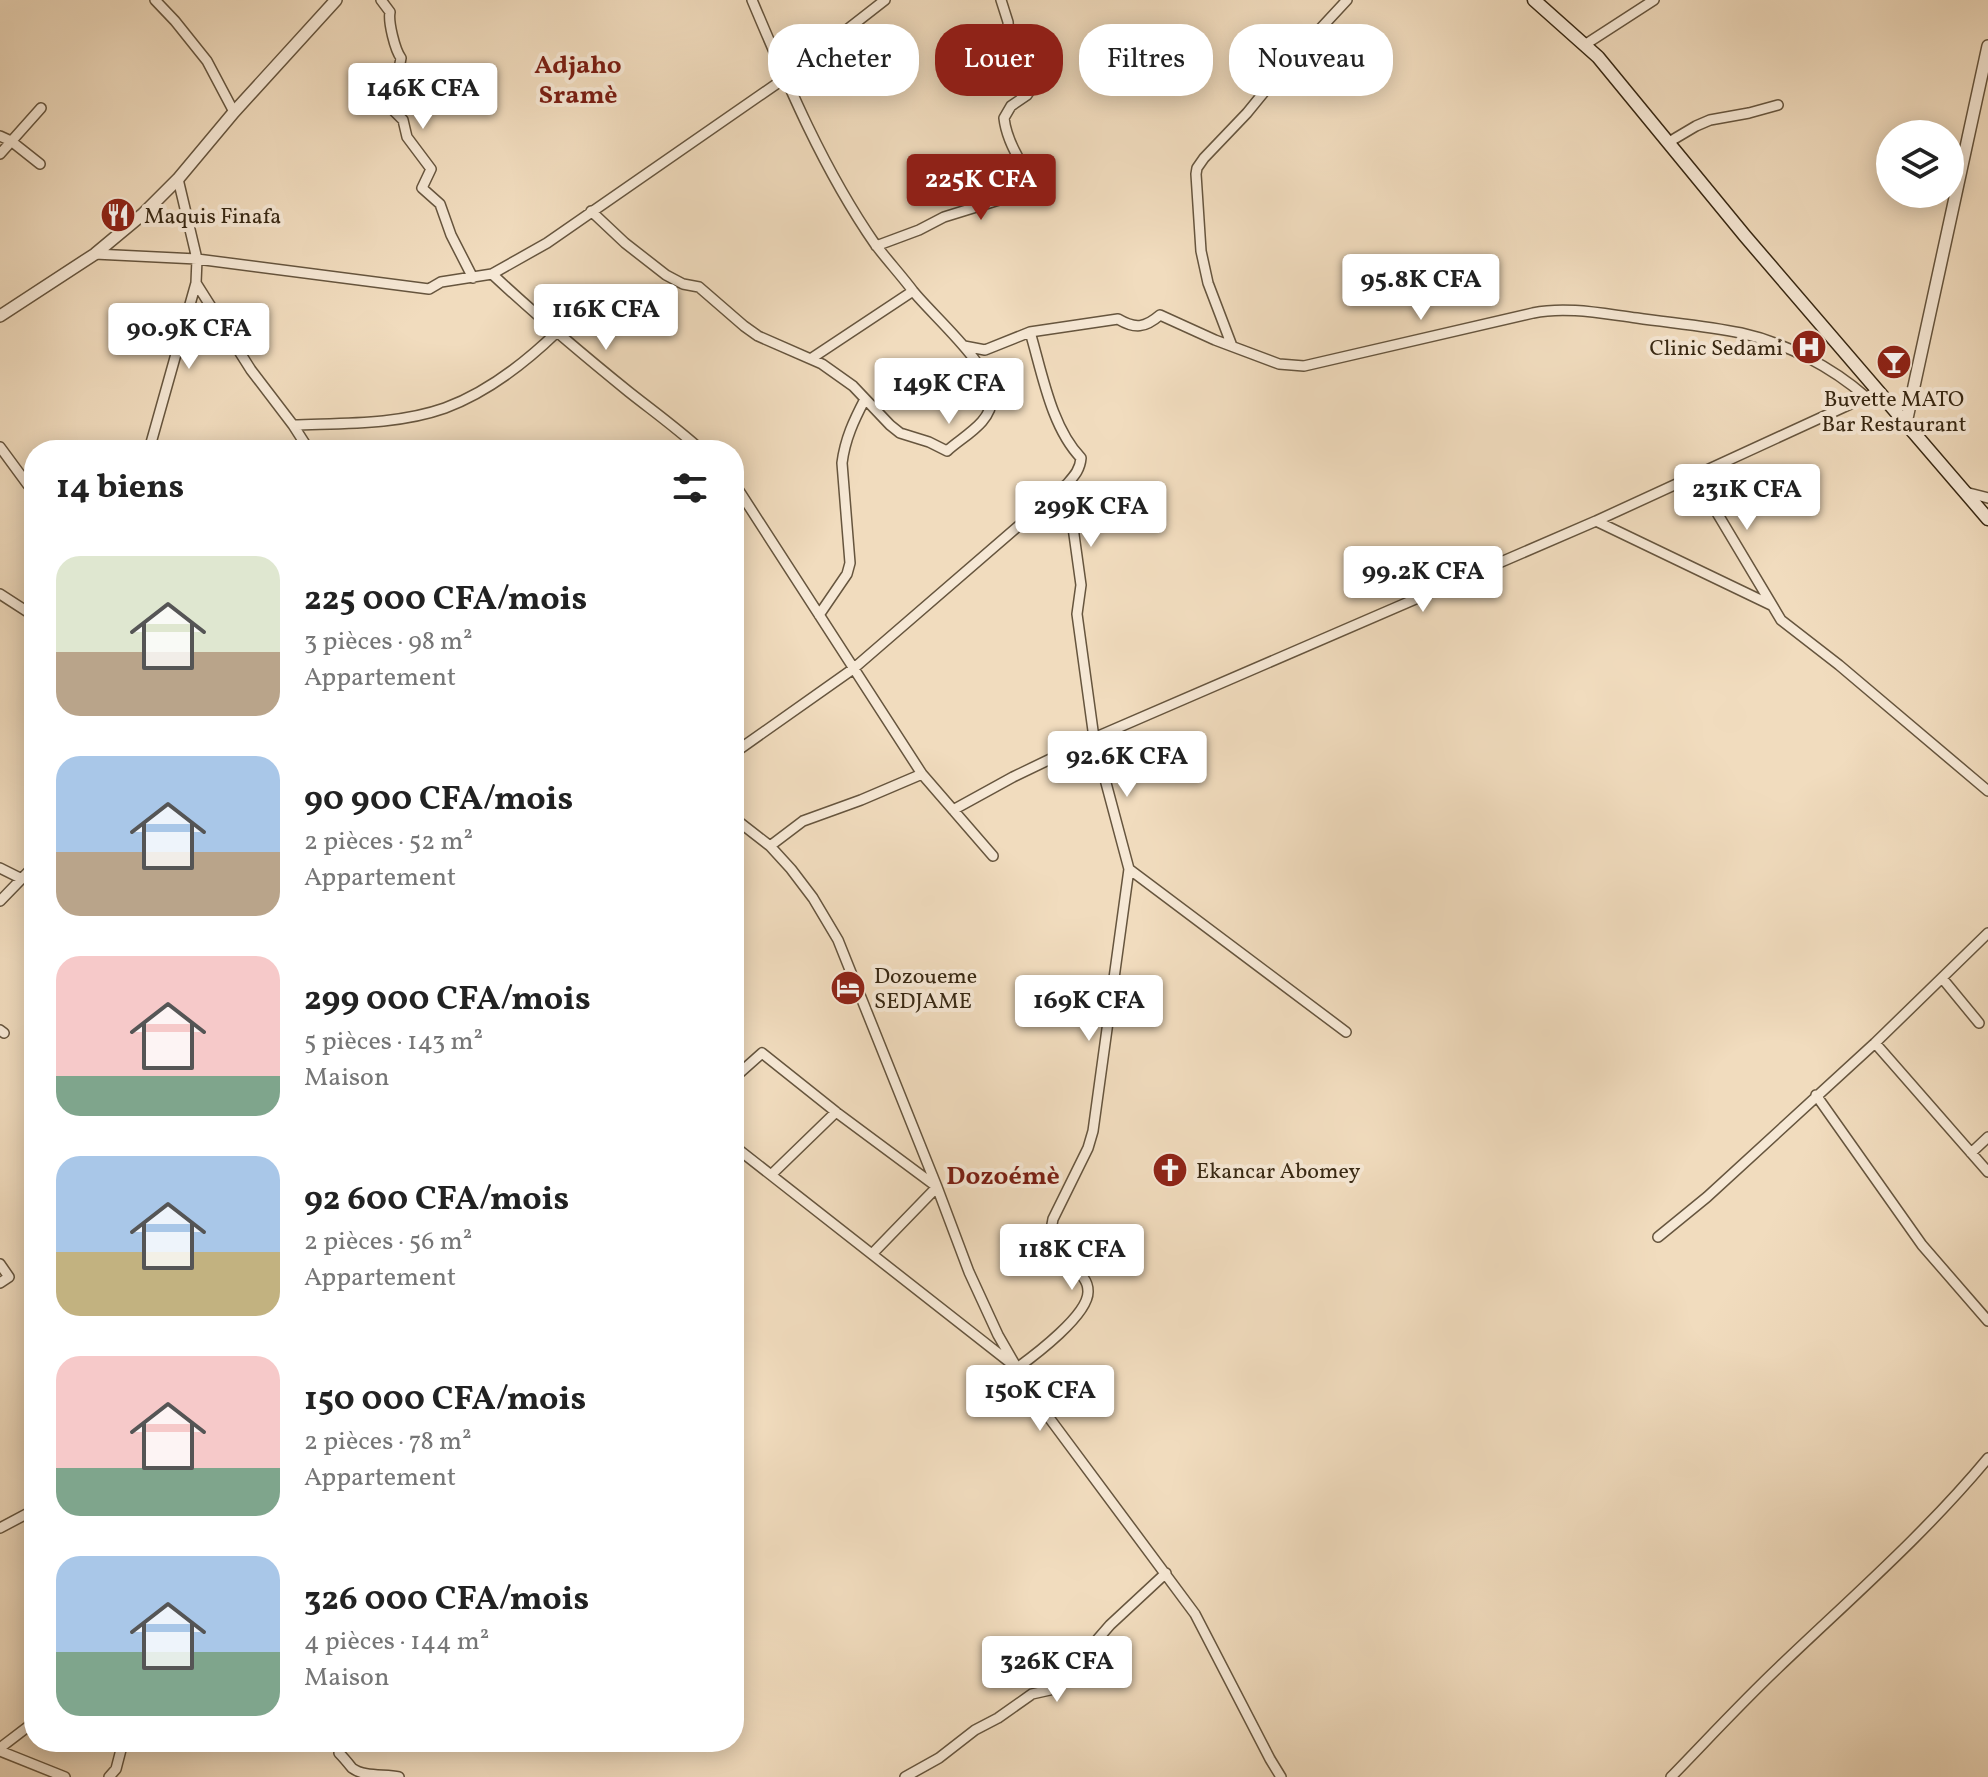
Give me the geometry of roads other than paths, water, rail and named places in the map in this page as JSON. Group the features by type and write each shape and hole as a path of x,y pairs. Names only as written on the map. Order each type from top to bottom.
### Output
{"main road":[{"path":"1534,0 1586,44 1872,394 1906,423 1988,519"}],"street":[{"path":"155,0 207,61 234,112"},
{"path":"0,316 95,254 143,214 178,179 336,0"},
{"path":"381,0 390,12 388,21 397,54 401,58 399,69 386,84 385,102 403,120 407,137 431,169 422,188 440,204 451,235 473,278"},
{"path":"752,0 768,38"},
{"path":"854,24 885,0"},
{"path":"876,246 956,212 1012,196 1025,181 1027,172 1004,118 1011,106 1027,95 1032,83 1009,38 1001,0"},
{"path":"1232,346 1208,283 1201,251 1197,168 1347,0"},
{"path":"1586,44 1654,0"},
{"path":"1906,423 1988,46"},
{"path":"95,254 197,259 429,289 441,282 492,274 547,243 768,90"},
{"path":"591,211 666,275 683,284 699,287 758,336 812,358 836,373 900,433 947,451 983,421 989,410 992,397 977,361 876,246 818,147 794,96"},
{"path":"1669,142 1710,120 1778,105"},
{"path":"0,154 41,108"},
{"path":"0,136 40,164"},
{"path":"152,440 196,283 197,259 178,179"},
{"path":"492,274 557,332 689,440"},
{"path":"196,283 251,370 303,440"},
{"path":"812,358 913,291"},
{"path":"961,345 985,350 1030,332 1118,319 1129,326 1149,325 1160,315 1279,364 1304,366 1546,310 1584,312 1741,333 1766,340 1872,394"},
{"path":"293,425 374,421 416,416 446,407 515,369 557,332"},
{"path":"744,746 853,669 1077,473 1081,458 1071,448 1055,415 1030,332"},
{"path":"953,810 1094,738 1596,521 1872,394"},
{"path":"819,615 847,574 850,563 842,463 848,432 865,399"},
{"path":"0,447 24,480"},
{"path":"1695,476 1781,620 1988,791"},
{"path":"1017,1368 1062,1332 1089,1294 1084,1280 1055,1250 1050,1229 1093,1131 1129,869 1094,738 1077,614 1081,585 1067,484"},
{"path":"1965,492 1988,498"},
{"path":"744,499 922,774 993,856"},
{"path":"1596,521 1771,605"},
{"path":"0,594 24,610"},
{"path":"770,846 803,821 922,774"},
{"path":"744,826 770,846 791,869 838,940 969,1272 998,1335 1030,1392 1195,1614 1281,1777"},
{"path":"0,868 22,879 0,901"},
{"path":"1129,869 1346,1032"},
{"path":"1658,1237 1707,1197 1875,1043 1988,933"},
{"path":"1942,978 1979,1023"},
{"path":"1875,1043 1988,1172"},
{"path":"744,1069 762,1053 937,1187"},
{"path":"1816,1095 1922,1245 1988,1321"},
{"path":"771,1175 836,1112"},
{"path":"1971,1153 1988,1137"},
{"path":"744,1154 1017,1368"},
{"path":"872,1254 937,1187"},
{"path":"0,1264 9,1277 0,1283"},
{"path":"1671,1777 1916,1535 1988,1458"},
{"path":"0,1528 24,1515"},
{"path":"905,1777 939,1758 975,1730 1032,1694 1050,1690 1110,1625 1166,1573"},
{"path":"24,1730 0,1750 65,1777"},
{"path":"109,1777 116,1769 120,1752"},
{"path":"339,1753 353,1769 361,1773 399,1777"}],"place":[{"name":"Maquis Finafa","path":"118,215"},
{"name":"Clinic Sedami","path":"1809,347"},
{"name":"Buvette MATO Bar Restaurant","path":"1894,362"},
{"name":"Dozoueme SEDJAME","path":"848,988"},
{"name":"Ekancar Abomey","path":"1170,1170"}],"district":[{"name":"Adjaho Sramè","path":"578,79"},
{"name":"Dozoémè","path":"1003,1175"}]}
